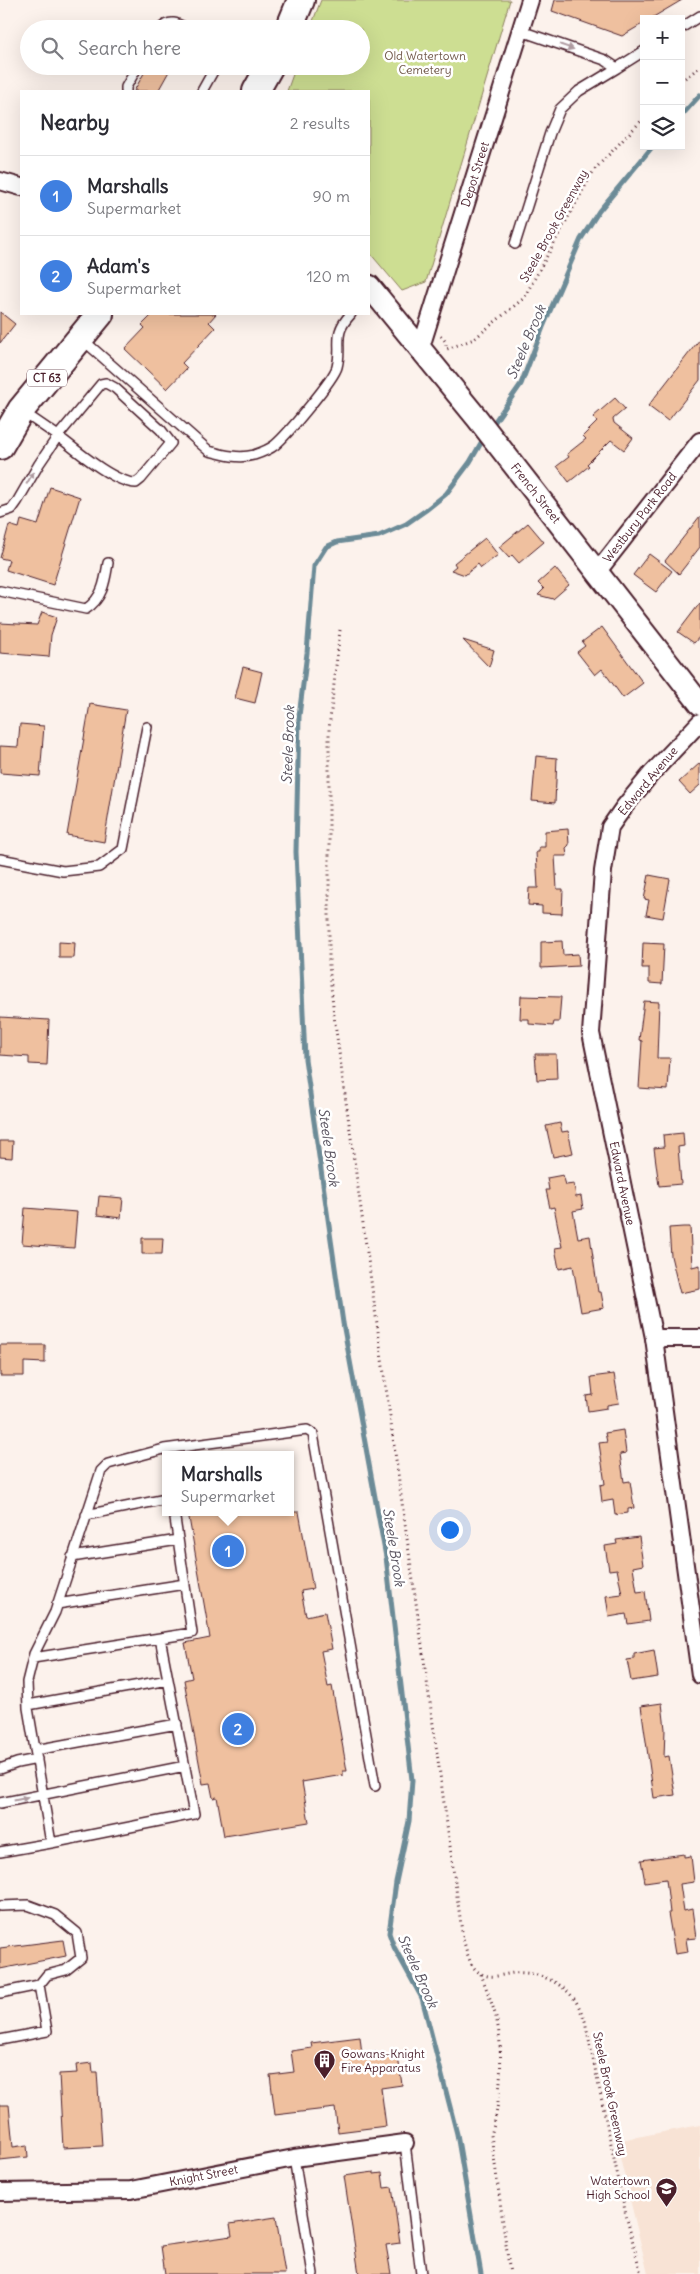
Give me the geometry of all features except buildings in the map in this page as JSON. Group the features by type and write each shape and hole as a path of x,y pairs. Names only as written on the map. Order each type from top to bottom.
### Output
{"main road":[{"path":"293,20 301,0"},
{"path":"257,90 265,75"},
{"name":"CT 63","path":"0,446 21,410 99,315"}],"street":[{"name":"Depot Street","path":"421,347 530,0"},
{"path":"0,181 20,187"},
{"name":"French Street","path":"370,290 421,347 478,418 700,704"},
{"name":"Westbury Park Road","path":"598,572 700,441"},
{"name":"Edward Avenue","path":"700,722 651,774 610,827 603,871 591,1033 654,1338 700,1675"},
{"path":"654,1338 700,1338"},
{"name":"Knight Street","path":"0,2192 131,2190 294,2158 405,2143"}],"lane":[{"path":"685,25 700,16"},
{"path":"521,31 606,60 617,68"},
{"path":"515,244 550,133 560,109 580,91 640,54"},
{"path":"126,90 133,75"},
{"path":"203,90 211,75"},
{"path":"80,337 209,451 232,457 254,455 274,445 331,380 337,367 338,336 342,324 350,315"},
{"path":"0,513 12,509 58,436 101,384 106,383 115,388 161,430 171,443 142,479 136,483 131,483 106,471 58,436 21,410"},
{"path":"0,592 86,609 95,603 104,588 108,563"},
{"path":"0,859 64,871 99,867 123,849 148,728"},
{"path":"177,1451 307,1430 313,1434 375,1786"},
{"path":"51,1843 28,1705 27,1682 33,1658 58,1604 101,1471 108,1464 162,1454"},
{"path":"86,1515 162,1500"},
{"path":"33,1658 192,1633 175,1516"},
{"path":"72,1557 178,1540"},
{"path":"58,1604 185,1584"},
{"path":"0,1852 194,1814 160,1638"},
{"path":"28,1705 168,1680"},
{"path":"35,1750 177,1724"},
{"path":"0,1769 17,1763 37,1760"},
{"path":"0,1803 185,1766"},
{"path":"0,1906 28,1905 54,1915 77,1932 81,1958 66,1970 47,1976 39,1984 0,1993"},
{"path":"0,2040 47,2030 39,1984"},
{"path":"405,2143 421,2274"},
{"path":"294,2158 313,2274"}],"path":[{"path":"685,78 700,66"},
{"name":"Steele Brook Greenway","path":"446,341 447,349 474,339 524,298 534,283 594,170 640,122"},
{"path":"340,630 329,729 330,965 334,1016 463,1940 471,1964 480,1973 496,2018 501,2071 495,2123 491,2135 510,2274"},
{"name":"Steele Brook Greenway","path":"480,1973 494,1977 513,1973 536,1973 558,1985 575,2000 585,2021 626,2215 641,2274"}],"shaded area":[{"name":"Watertown High School","path":"700,2125 700,2274 648,2274 616,2141"}],"green space":[{"name":"Old Watertown Cemetery","path":"321,0 510,0 426,282 402,291 370,253 370,90 287,90 293,75 370,75 370,20 313,20"}],"waterway":[{"name":"Steele Brook","path":"685,112 700,95"},
{"name":"Steele Brook","path":"491,427 521,384 581,239 599,211 650,150"},
{"name":"Steele Brook","path":"481,2274 457,2134 422,1998 394,1947 389,1933 396,1882 409,1821 412,1780 386,1557 343,1323 305,1059 296,852 299,716 307,653 314,566 326,547 337,542 379,536 406,524 426,510 446,494 470,462 485,436"}],"place":[{"name":"Marshalls","path":"228,1551"},
{"name":"Adam's","path":"238,1729"},
{"name":"Gowans-Knight Fire Apparatus","path":"325,2080"},
{"name":"Watertown High School","path":"666,2207"}]}
